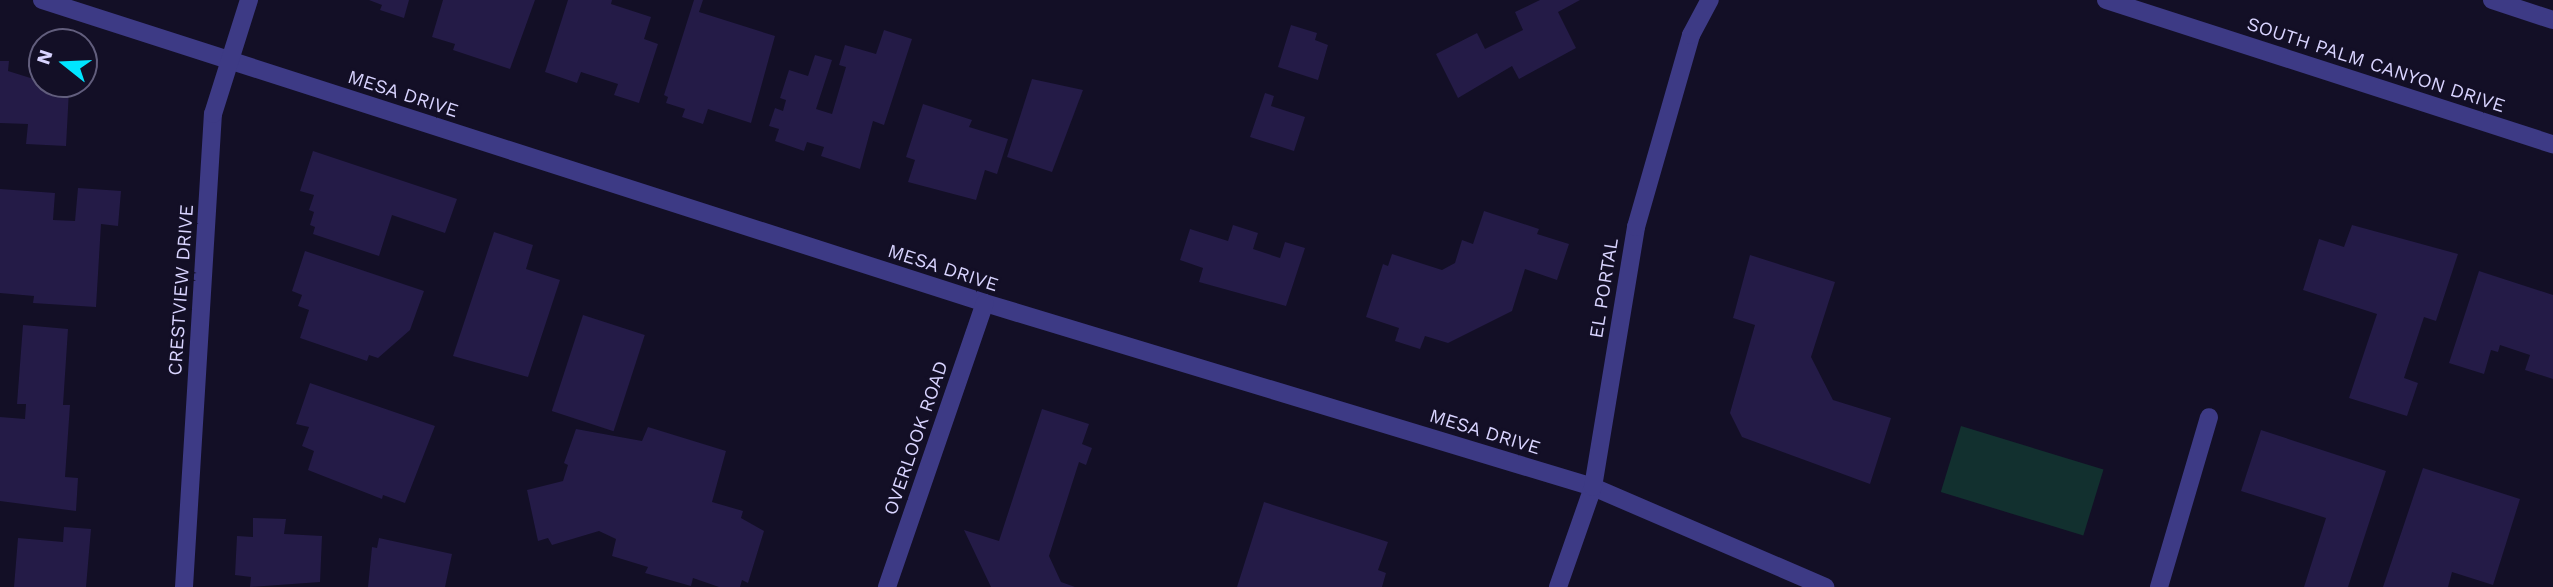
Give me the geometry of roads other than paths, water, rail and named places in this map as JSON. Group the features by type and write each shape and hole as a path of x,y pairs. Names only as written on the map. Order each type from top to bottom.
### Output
{"street":[{"name":"MESA DRIVE","path":"42,0 985,303 1593,487 1825,587"},
{"name":"CRESTVIEW DRIVE","path":"184,587 213,114 249,0"},
{"name":"EL PORTAL","path":"1558,587 1593,487 1636,227 1691,35 1710,0"},
{"name":"SOUTH PALM CANYON DRIVE","path":"2106,0 2553,144"},
{"path":"2492,0 2553,20"},
{"name":"OVERLOOK ROAD","path":"887,587 985,303"},
{"path":"2159,587 2209,417"}]}
